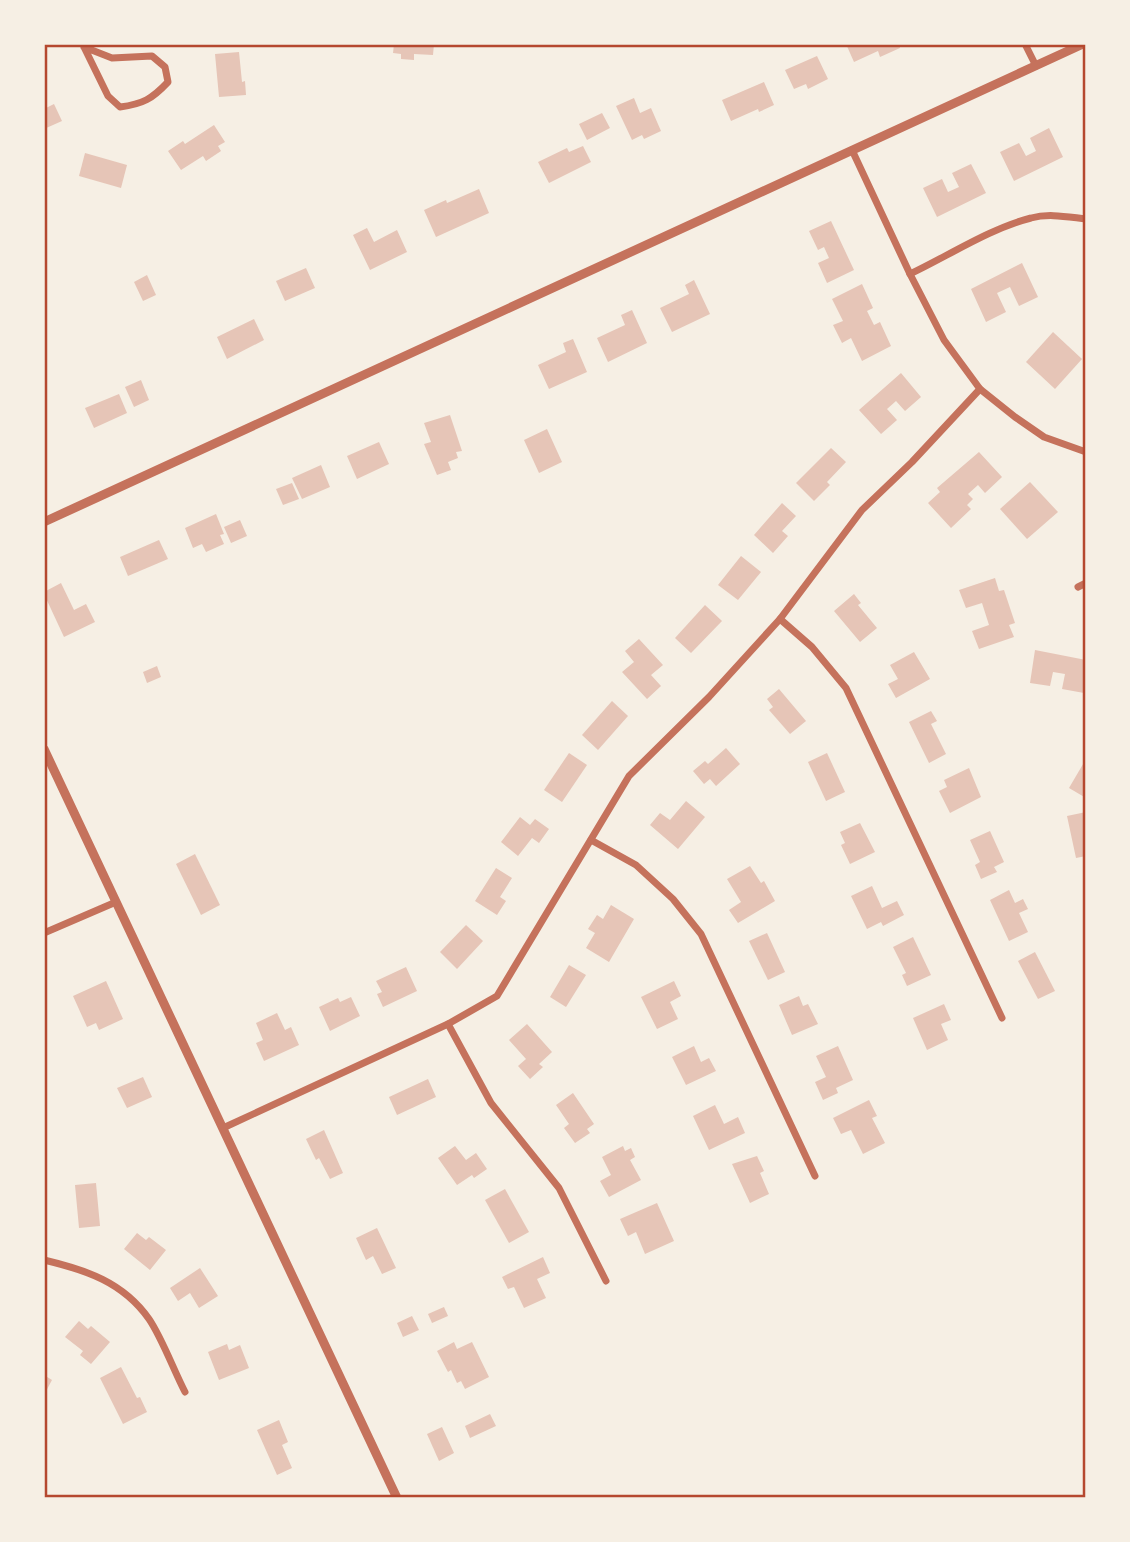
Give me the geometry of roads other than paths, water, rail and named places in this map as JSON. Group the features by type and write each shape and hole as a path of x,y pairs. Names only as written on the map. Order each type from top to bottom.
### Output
{"street":[{"path":"1025,44 1036,66"},
{"path":"44,522 1083,44"},
{"path":"83,45 112,58 152,56 165,67 168,82 155,96 137,105 120,107 108,96 83,45"},
{"path":"852,150 944,340 980,389 1044,437 1086,452"},
{"path":"910,274 990,234 1031,218 1047,216 1086,219"},
{"path":"223,1128 448,1024 498,996 629,776 709,697 780,619 862,510 912,462 980,389"},
{"path":"1078,587 1086,583"},
{"path":"780,619 812,647 846,688 1002,1018"},
{"path":"44,749 397,1498"},
{"path":"591,840 636,865 673,899 701,934 815,1176"},
{"path":"44,933 116,902"},
{"path":"448,1024 491,1103 559,1188 606,1281"},
{"path":"44,1260 77,1268 115,1284 149,1320 185,1392"}]}
